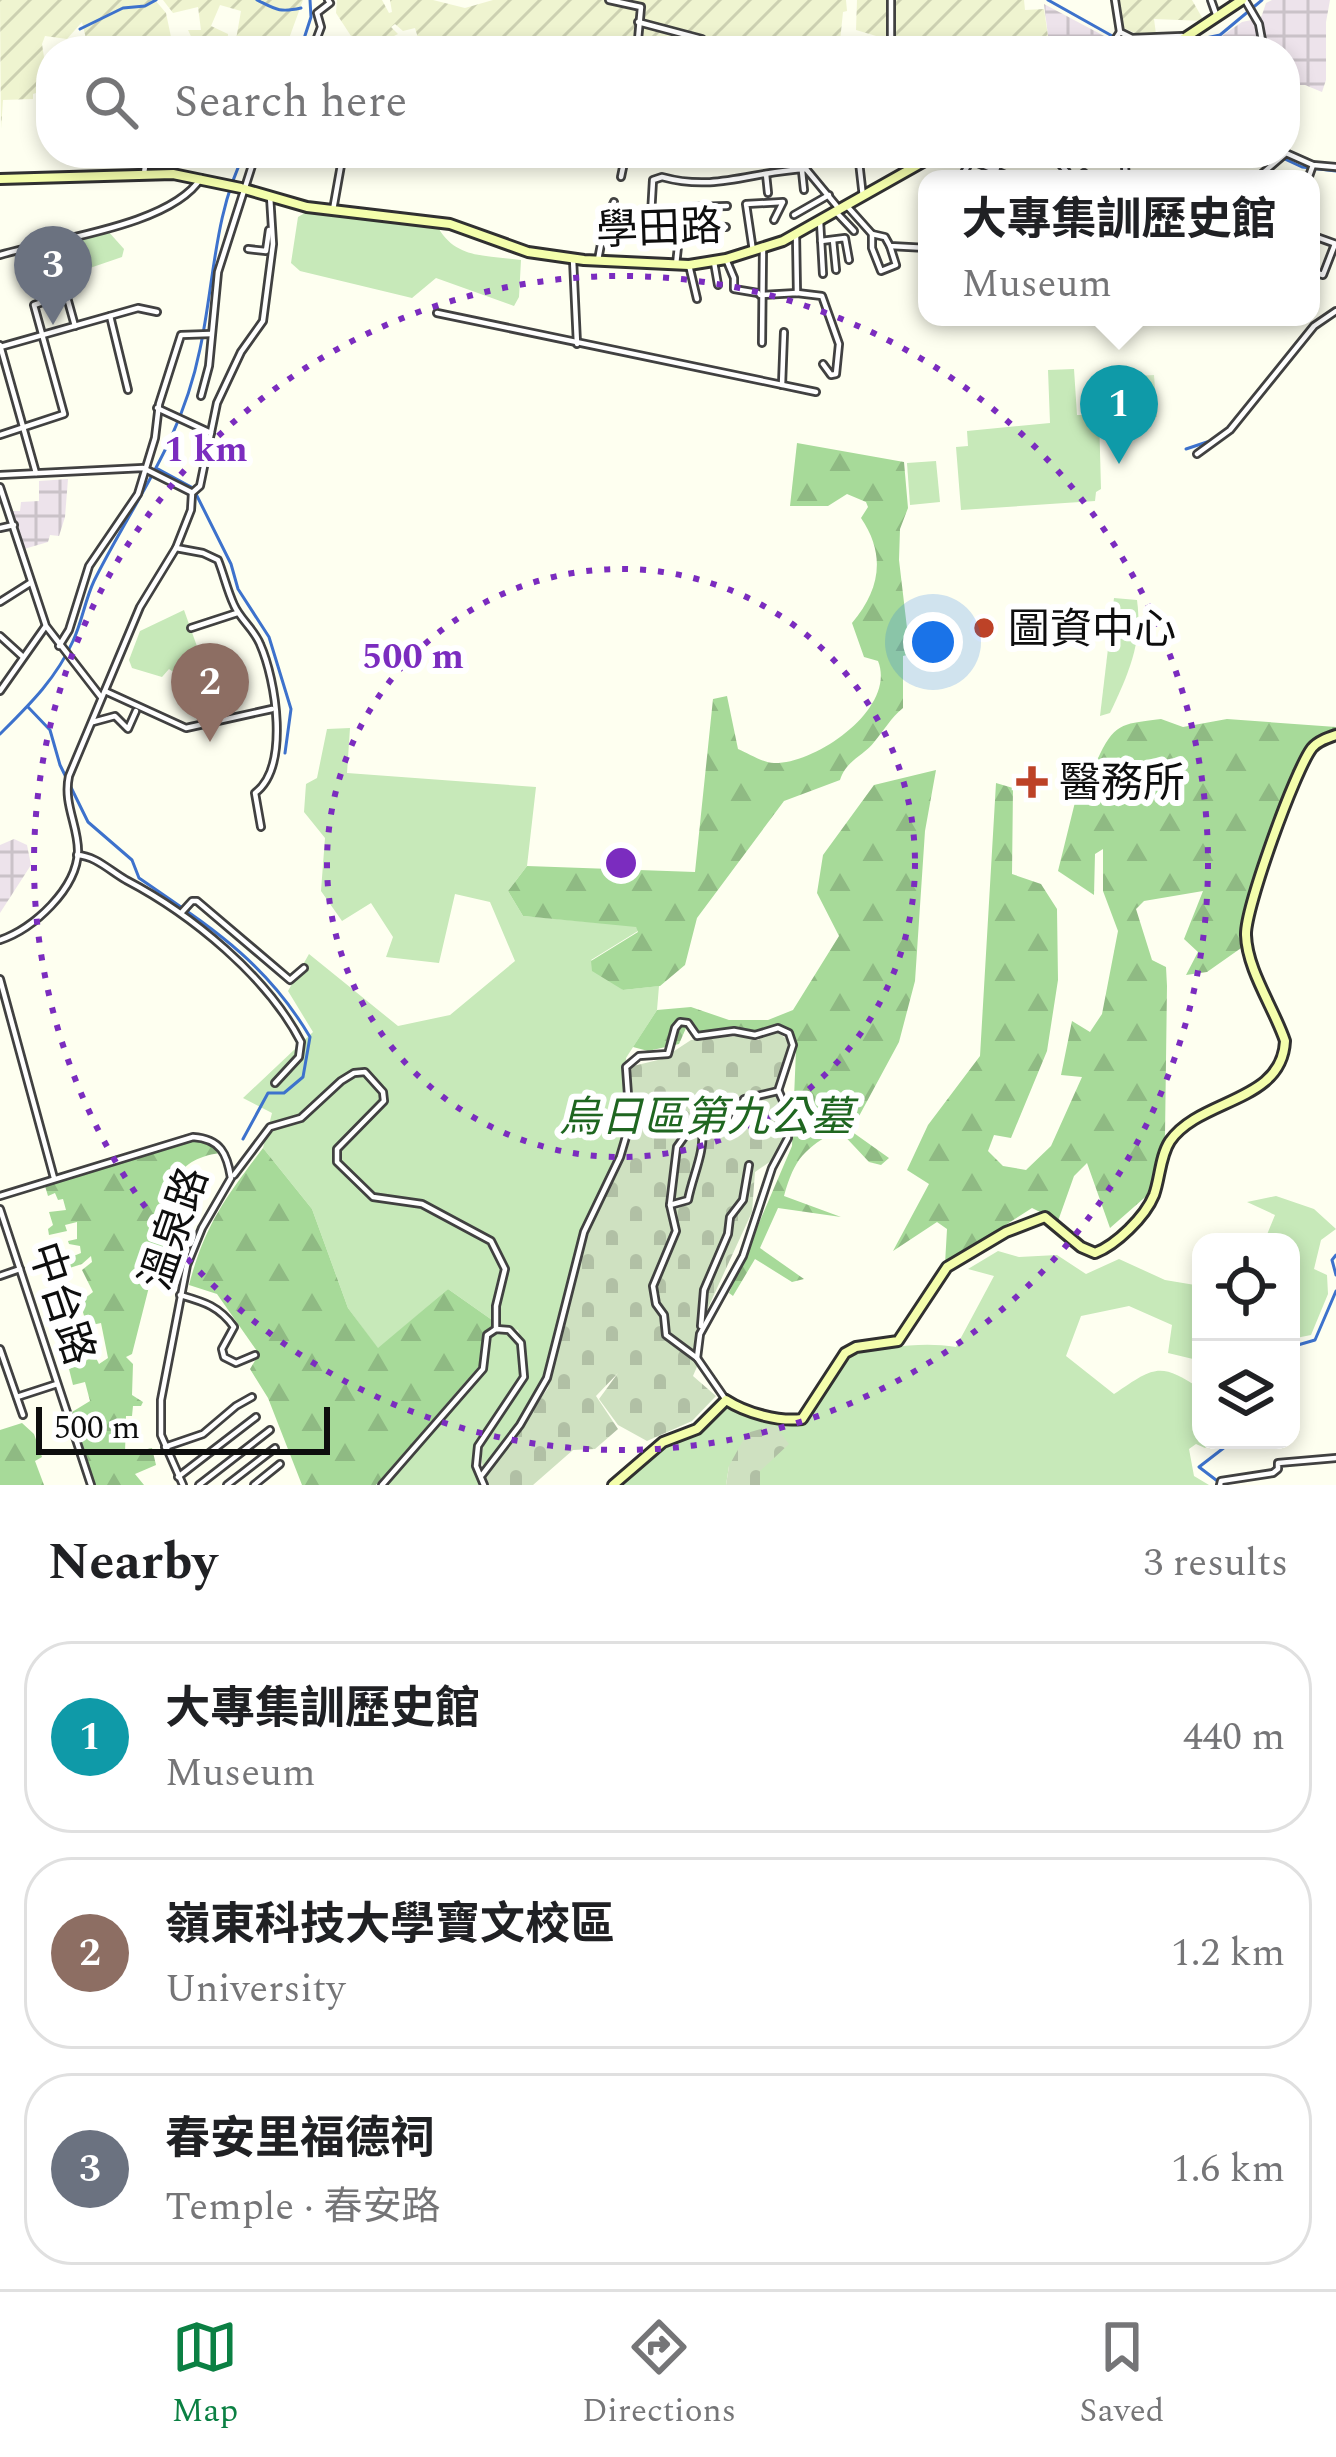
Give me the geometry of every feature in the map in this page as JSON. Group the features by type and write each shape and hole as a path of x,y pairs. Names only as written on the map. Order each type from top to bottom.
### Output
{"street":[{"path":"318,36 321,27 317,13 328,0"},
{"path":"609,0 639,4 638,36"},
{"path":"891,0 891,36"},
{"path":"1115,0 1117,36"},
{"path":"1211,0 1216,17"},
{"path":"1170,36 1189,35 1245,1 1260,36"},
{"path":"638,22 688,36"},
{"path":"1120,32 1128,36"},
{"path":"1300,159 1336,167"},
{"path":"1311,170 1313,165"},
{"path":"144,173 145,168"},
{"path":"201,396 209,366 218,272 250,168"},
{"path":"332,210 340,168"},
{"path":"621,177 623,168"},
{"path":"860,168 863,197"},
{"name":"學田路","path":"0,179 144,173 201,178 332,210 450,224 520,250 573,260 689,265 726,259 796,235 913,168"},
{"path":"801,169 804,190"},
{"path":"650,215 656,179 723,184 766,172 801,169 829,195 854,230"},
{"path":"766,172 768,193"},
{"path":"0,255 150,215 192,190 201,178"},
{"path":"794,215 829,195"},
{"path":"0,940 39,917 64,887 77,855 66,790 140,607 176,548 191,510 223,388 263,321 273,244 270,196"},
{"path":"598,261 614,202"},
{"path":"762,343 764,302 760,302 758,250 746,204 782,202 774,220"},
{"path":"676,265 679,237 692,207 727,206"},
{"path":"841,209 872,234 885,237 896,266 880,272 872,234"},
{"path":"820,221 824,274"},
{"path":"248,249 266,251 271,225"},
{"path":"684,225 726,227"},
{"path":"796,235 797,292"},
{"path":"679,237 718,240"},
{"path":"820,241 845,238 849,260"},
{"path":"833,239 836,270"},
{"path":"51,240 76,326"},
{"path":"1320,275 1326,277 1335,244"},
{"path":"890,246 918,248"},
{"path":"726,259 734,289 823,298 839,347 836,374 828,373 824,364"},
{"path":"573,260 577,344"},
{"path":"714,262 718,285"},
{"path":"689,265 697,299"},
{"path":"0,435 62,416 65,410 35,303 66,294"},
{"path":"37,475 0,346 138,308 157,312"},
{"path":"437,313 816,392"},
{"path":"110,316 128,390"},
{"path":"1197,454 1230,430 1314,326"},
{"path":"782,385 784,332"},
{"path":"60,648 89,566 150,472 157,408 182,335 210,334"},
{"path":"157,408 211,433"},
{"path":"0,475 150,472 192,493"},
{"path":"0,487 46,626 103,694 186,728 272,709"},
{"path":"0,528 14,525"},
{"path":"176,548 218,560 238,613 260,645 278,725 268,782 255,793 261,827"},
{"path":"0,602 30,583"},
{"path":"191,628 238,613"},
{"path":"0,691 46,626"},
{"path":"0,636 22,656"},
{"path":"93,722 115,716 128,729 136,711"},
{"path":"778,1091 744,1099 729,1129 689,1130 678,1143 670,1205 676,1231 653,1286 666,1334 697,1358 726,1400 744,1410 792,1421 802,1419 850,1349 898,1341 947,1268 1031,1220 1045,1217 1088,1252 1108,1247 1153,1198 1169,1142 1216,1106 1252,1093 1267,1080 1282,1057 1285,1041 1247,949 1246,924 1279,821 1309,753 1319,742 1336,735"},
{"path":"77,855 98,861 181,914 216,939 266,990 301,1042 299,1057 275,1083"},
{"path":"181,914 197,901 290,980 304,968"},
{"name":"中台路","path":"0,979 54,1178"},
{"path":"482,1475 520,1425 547,1378 584,1232 620,1157 630,1123 629,1062 639,1056 663,1058 671,1052 674,1028 680,1022 688,1023 697,1036 734,1031 755,1035 778,1028 789,1034 793,1045 778,1091 787,1110 788,1138 772,1168 743,1256 701,1332"},
{"path":"231,1178 270,1127 301,1118 340,1081 354,1072 365,1072 380,1088 384,1101 337,1149 337,1162 373,1198 414,1201 491,1240 505,1269 496,1329"},
{"path":"670,1205 688,1200 696,1164 704,1152 702,1128"},
{"name":"溫泉路","path":"0,1196 197,1137 212,1141 227,1154 231,1178 202,1228 180,1295 161,1400 165,1448 183,1485"},
{"path":"697,1358 704,1290 728,1234 730,1216 743,1200 749,1166"},
{"name":"中台路","path":"0,1209 91,1485"},
{"path":"0,1276 20,1269"},
{"path":"180,1295 217,1306 231,1322 234,1327 222,1349 224,1357 236,1363 255,1355"},
{"path":"382,1485 483,1369 487,1335 496,1329 517,1334 524,1377 478,1446 476,1466 484,1485"},
{"path":"0,1349 22,1415"},
{"path":"17,1397 58,1384"},
{"path":"165,1448 179,1439 203,1434 252,1397"},
{"path":"614,1485 663,1442 697,1429 726,1400"},
{"path":"178,1477 256,1417"},
{"path":"199,1485 270,1430"},
{"path":"227,1485 275,1448"},
{"path":"1220,1485 1221,1481 1273,1473 1278,1463 1336,1458"},
{"path":"254,1485 280,1464"}],"shaded area":[{"path":"1330,0 1322,92 1300,85 1300,36 1222,36 1242,22 1261,18 1266,3"},
{"path":"1044,4 1104,36 1048,36"},
{"path":"68,479 59,536 50,535 48,542 24,549 12,511 20,511 21,502 39,501 39,481"},
{"path":"14,839 27,845 31,865 0,913 0,845"}],"green space":[{"path":"0,0 155,0 166,13 171,36 85,36 82,22 70,36 36,36 36,93 33,99 3,100 1,129"},
{"path":"163,0 303,0 290,36 237,36 241,11 220,5 211,26 228,36 191,36 188,30 201,30 198,7 173,13"},
{"path":"337,0 382,0 389,13 390,0 433,0 465,8 493,0 846,0 847,11 843,12 841,36 417,36 415,28 403,31 395,24 391,27 398,34 394,36 351,36 336,13"},
{"path":"857,0 1024,0 1025,10 1044,9 1048,36 876,36 856,30"},
{"path":"1116,0 1192,0 1204,21 1154,19 1156,34 1137,34 1119,26"},
{"path":"308,211 439,229 464,251 521,260 519,297 514,306 436,278 412,298 300,271 291,263 298,217"},
{"path":"107,230 124,249 122,257 84,270 73,237"},
{"path":"1074,369 1077,415 1099,415 1101,489 1095,501 961,510 956,447 968,446 967,431 1050,423 1048,370"},
{"path":"1154,375 1157,417 1113,419 1111,377"},
{"path":"797,443 904,462 908,508 900,529 899,560 907,628 915,634 937,633 940,666 929,667 914,653 903,656 903,708 840,780 784,801 697,918 685,965 660,986 623,990 592,971 591,961 638,932 636,927 523,916 508,891 527,866 695,872 713,699 727,696 738,749 774,763 830,744 865,714 876,697 881,679 878,661 864,657 852,623 874,586 876,573 874,546 861,518 868,507 847,494 828,506 790,506"},
{"path":"936,461 940,502 910,505 907,463"},
{"path":"1114,598 1137,600 1138,630 1123,685 1110,713 1100,716"},
{"path":"184,610 209,680 190,683 169,669 162,677 132,668 129,660 140,631"},
{"path":"1161,719 1183,727 1227,719 1336,730 1310,741 1274,823 1266,861 1244,918 1244,946 1207,972 1186,975 1198,952 1184,939 1203,891 1144,901 1136,909 1152,960 1166,967 1165,1135 1151,1192 1110,1228 1087,1163 1074,1176 1058,1221 1032,1208 945,1264 947,1229 937,1222 893,1251 929,1184 907,1170 928,1125 980,1056 996,783 1013,788 1012,874 1041,884 1057,909 1058,980 1047,1051 1011,1138 994,1135 988,1151 1003,1166 1026,1170 1051,1146 1082,1077 1061,1075 1072,1021 1090,1032 1102,1014 1118,931 1103,891 1103,849 1095,854 1094,895 1058,871 1079,786 1117,730"},
{"path":"350,728 347,773 536,787 527,866 508,891 523,916 636,926 638,931 591,960 623,990 659,986 657,1010 626,1058 630,1114 618,1160 582,1237 545,1389 484,1472 482,1454 487,1439 523,1376 518,1330 502,1327 448,1289 378,1349 348,1308 312,1209 263,1148 272,1113 243,1098 313,1032 288,991 309,954 398,1026 450,1015 515,961 490,902 455,894 439,963 386,957 393,937 371,903 342,921 321,891 325,838 304,812 306,784 317,778 327,729"},
{"path":"936,770 925,831 915,981 899,1042 851,1131 889,1158 881,1165 869,1162 838,1129 809,1149 792,1172 784,1196 841,1217 778,1208 760,1248 804,1279 792,1282 755,1259 733,1296 729,1293 792,1146 796,1050 791,1034 772,1026 750,1033 696,1031 690,1019 679,1044 648,1051 633,1047 657,1010 691,1007 729,1020 768,1020 793,1010 839,936 817,893 823,855 874,785"},
{"name":"烏日區第九公墓","path":"771,1033 789,1041 777,1090 786,1119 784,1139 771,1161 755,1172 752,1212 707,1310 695,1353 673,1339 656,1303 666,1336 699,1362 693,1376 716,1396 692,1421 647,1441 618,1425 599,1399 618,1373 596,1396 618,1429 595,1449 573,1450 533,1485 489,1485 485,1478 548,1388 585,1238 623,1161 634,1115 629,1067 662,1059 691,1040 740,1036 758,1040"},
{"path":"195,1139 208,1142 220,1153 192,1162 176,1179 160,1229 172,1241 163,1270 174,1273 173,1283 151,1279 132,1354 126,1357 133,1364 132,1395 143,1402 133,1406 132,1416 126,1416 125,1454 152,1448 156,1465 135,1474 144,1485 95,1485 72,1412 90,1401 85,1382 73,1385 69,1369 95,1356 99,1364 108,1358 101,1323 87,1326 80,1302 93,1292 82,1270 92,1262 91,1256 54,1273 49,1260 81,1253 80,1246 68,1241 77,1239 77,1222 65,1225 67,1231 49,1235 53,1225 49,1212 66,1210 63,1199 58,1200 55,1193 48,1196 45,1186"},
{"path":"263,1148 312,1209 348,1308 378,1348 448,1289 502,1327 493,1327 482,1342 480,1365 376,1485 302,1485 268,1398 250,1369 259,1354 217,1294 189,1285 218,1212"},
{"path":"1276,1196 1314,1209 1336,1229 1321,1240 1314,1269 1327,1275 1328,1294 1311,1335 1300,1337 1300,1233 1268,1233 1275,1215 1247,1202"},
{"path":"998,1251 1019,1257 1057,1255 1086,1274 1119,1259 1165,1280 1192,1284 1192,1359 1168,1353 1172,1325 1129,1306 1081,1316 1066,1356 1114,1394 1157,1371 1192,1384 1189,1449 1194,1476 1209,1485 760,1485 760,1471 729,1466 726,1485 623,1485 664,1446 706,1428 726,1404 751,1416 805,1424 854,1351 956,1347 994,1276 968,1269"},
{"path":"510,1331 515,1337 520,1371 513,1392 478,1445 484,1485 387,1485 485,1372 489,1335"},
{"path":"22,1423 34,1434 42,1457 35,1461 44,1485 0,1485 0,1430"},
{"path":"774,1425 789,1444 760,1471 760,1485 726,1485 729,1466 747,1433"}],"waterway":[{"path":"80,29 123,8 156,0"},
{"path":"257,0 278,9 301,8"},
{"path":"305,36 310,0"},
{"path":"1048,0 1112,36"},
{"path":"1215,36 1262,0"},
{"path":"1300,166 1336,171"},
{"path":"0,734 41,691 66,655 94,581 169,442 192,383 221,224 238,168"},
{"path":"1186,449 1207,442"},
{"path":"158,469 193,488 231,564 238,589 269,637 291,709 285,753"},
{"path":"28,707 50,730 60,765 88,822 132,860 139,878 255,966 310,1037 303,1077 284,1093 268,1093 243,1139"},
{"path":"1336,1255 1332,1260 1336,1275"},
{"path":"1300,1344 1315,1340 1336,1291"},
{"path":"1220,1483 1199,1467 1222,1449"}],"place":[{"name":"春安里福德祠","path":"53,325"},
{"name":"大專集訓歷史館","path":"1119,464"},
{"name":"圖資中心","path":"984,628"},
{"name":"嶺東科技大學寶文校區","path":"210,742"},
{"name":"醫務所","path":"1032,782"}]}
